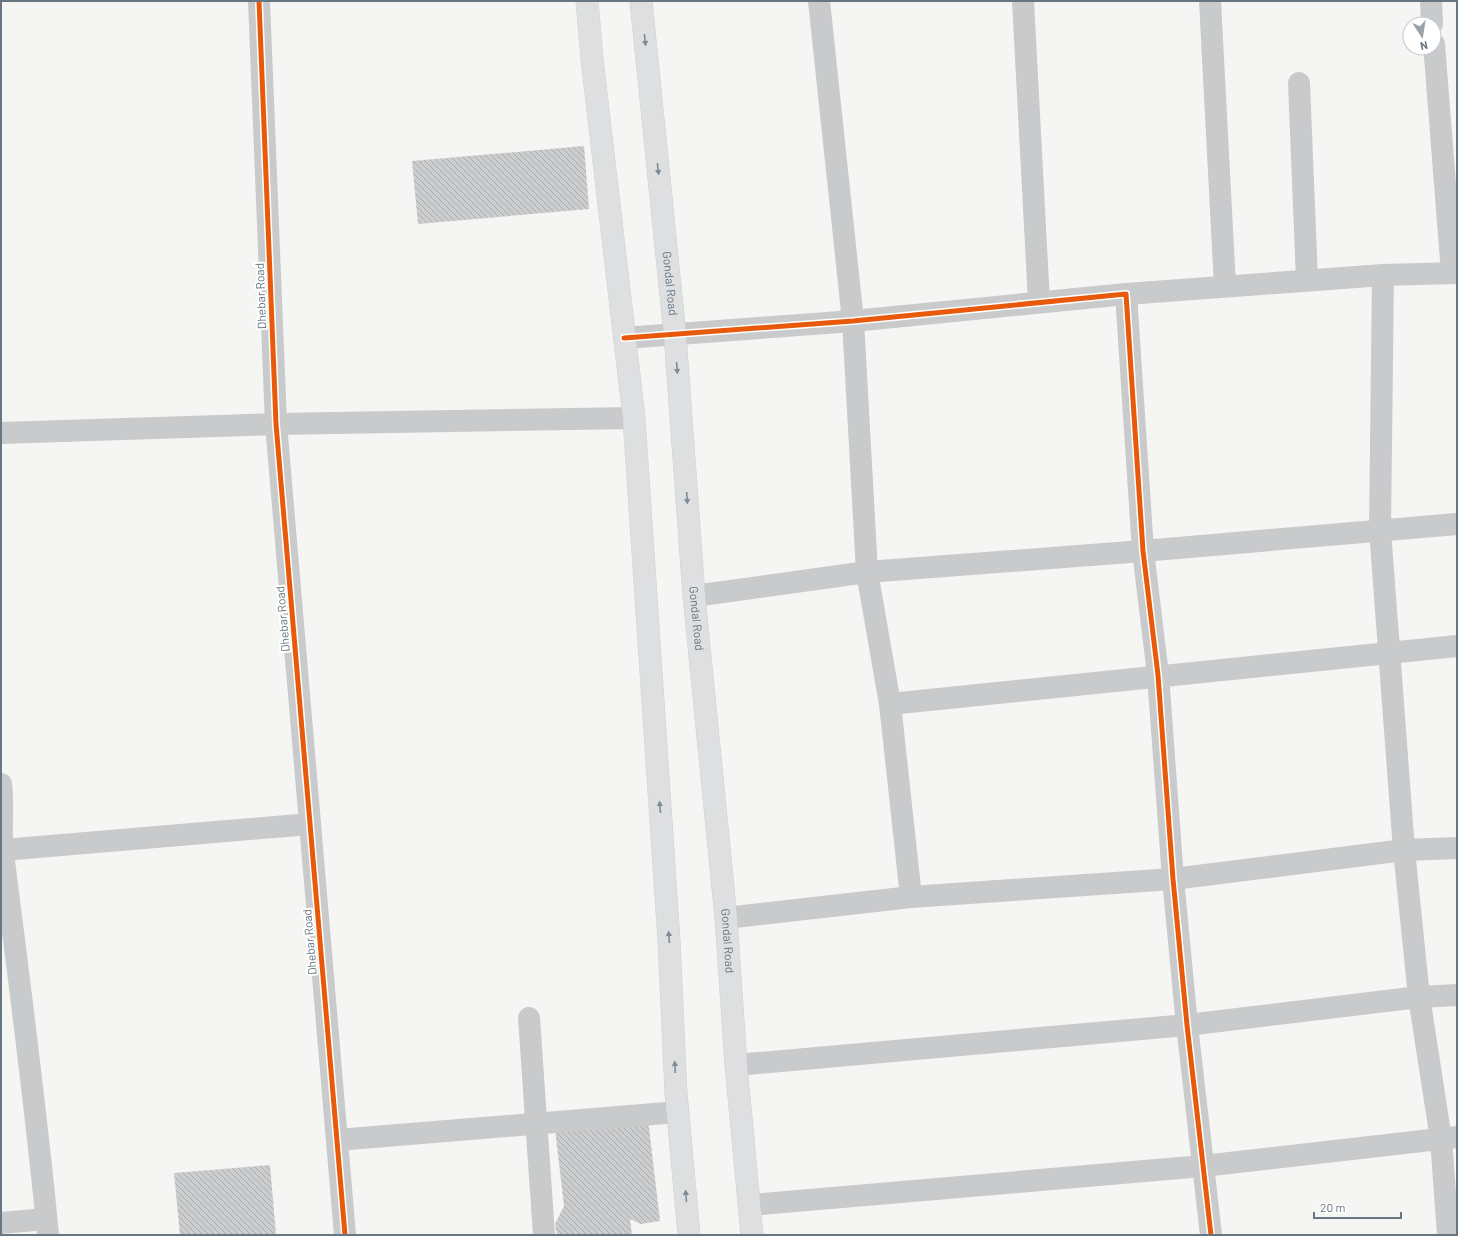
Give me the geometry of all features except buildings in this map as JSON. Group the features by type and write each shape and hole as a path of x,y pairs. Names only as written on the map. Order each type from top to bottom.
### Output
{"main road":[{"path":"587,1 592,59 634,418 669,941 678,1112 689,1235"},
{"name":"Gondal Road","path":"641,1 675,335 694,596 726,918 736,1065 752,1235"}],"street":[{"name":"Dhebar Road","path":"259,1 276,424 345,1235"},
{"path":"819,1 853,321 867,572 890,704 911,897"},
{"path":"1023,1 1039,302"},
{"path":"1210,1 1225,286"},
{"path":"1431,1 1432,16"},
{"path":"624,338 853,321 1039,302 1225,286 1384,275 1454,273 1435,56"},
{"path":"1299,83 1306,280"},
{"path":"1384,275 1380,530 1404,850 1419,997 1449,1138 1448,1235"},
{"path":"1126,294 1143,551 1158,675 1173,879 1187,1026 1211,1235"},
{"path":"1,433 276,424 634,418"},
{"path":"694,596 867,572 1143,551 1457,524"},
{"path":"890,704 1158,675 1457,646"},
{"path":"1,1223 47,1227 33,1087 3,850 2,792"},
{"path":"3,850 310,824"},
{"path":"726,918 911,897 1173,879 1404,850 1457,848"},
{"path":"736,1065 1187,1026 1419,997 1457,994"},
{"path":"529,1018 544,1235"},
{"path":"337,1140 678,1112"},
{"path":"750,1205 1203,1166 1449,1138"}],"cycle path":[{"path":"259,1 276,424 345,1235"},
{"path":"624,338 853,321 1126,294 1143,551 1158,675 1173,879 1187,1025 1211,1235"}]}
